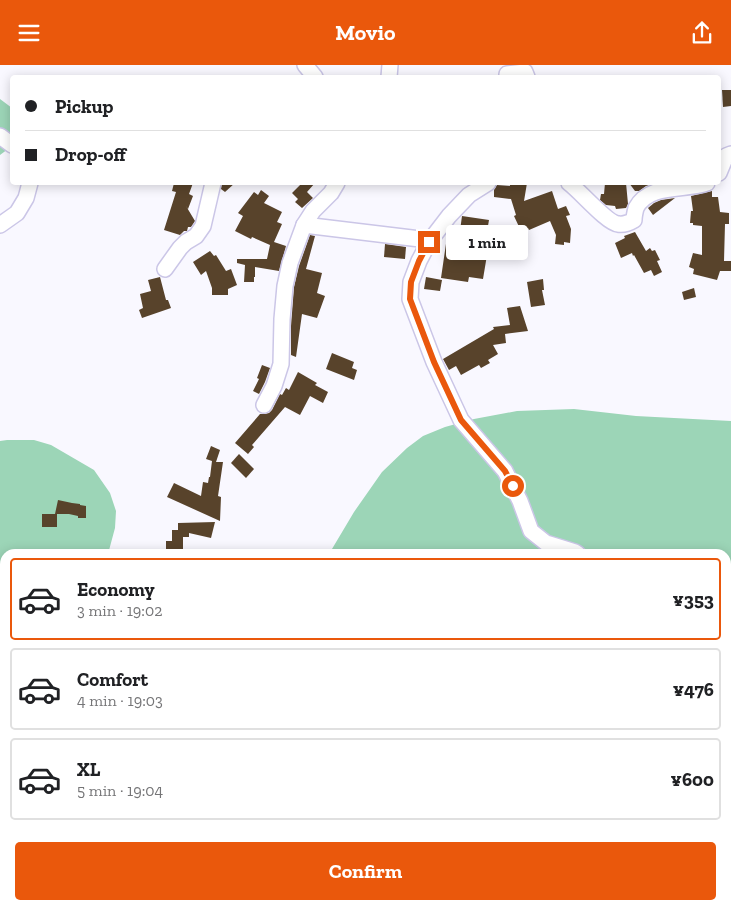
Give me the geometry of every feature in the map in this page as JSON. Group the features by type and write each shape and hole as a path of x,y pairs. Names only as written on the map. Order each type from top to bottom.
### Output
{"street":[{"path":"305,65 313,75"},
{"path":"505,72 525,72 526,75"},
{"path":"721,168 726,156 731,154"},
{"path":"0,225 17,213 26,198 29,185"},
{"path":"164,269 180,248 196,236 203,226 213,185"},
{"path":"264,405 274,386 281,364 282,319 285,286 290,263 304,225 313,211 331,193 336,185"},
{"path":"485,185 469,195 449,216 429,242 411,282 410,299 434,362 461,420 505,471 520,501 531,531 546,543 565,549"},
{"path":"571,185 609,220 618,224 627,224 634,220 636,209 641,201 660,190 700,185"},
{"path":"304,225 420,239 429,242"}],"green space":[{"path":"0,99 10,106 10,148 0,155"},
{"path":"574,409 636,416 731,421 731,549 332,549 354,512 382,472 407,448 423,436 445,427 474,419 517,411"},
{"path":"34,440 51,445 94,470 110,493 116,511 115,528 109,549 0,549 0,441"}],"building":[{"path":"722,90 731,90 731,106 723,107"},
{"path":"174,185 192,185 189,194 193,196 188,209 186,206 195,221 191,227 188,227 187,231 180,235 164,230 176,192 172,191"},
{"path":"222,185 233,185 225,192 221,189"},
{"path":"300,185 313,185 307,192 313,198 302,208 295,202 298,199 292,193"},
{"path":"497,185 527,185 524,201 552,191 558,209 566,206 570,215 566,216 571,229 570,243 564,242 564,245 555,244 556,235 550,221 529,230 528,228 521,231 514,216 516,215 511,199 494,197 494,190"},
{"path":"605,185 626,185 628,204 626,208 616,209 615,206 606,205 600,200 601,194 604,194"},
{"path":"630,185 649,185 639,191 635,191"},
{"path":"261,190 269,196 264,203 282,212 277,222 282,224 274,242 286,246 279,271 255,267 254,282 244,282 245,265 237,263 237,259 267,259 270,245 235,231 243,216 238,213 254,192 258,195"},
{"path":"712,191 712,197 718,197 720,212 729,213 729,224 725,224 724,261 731,261 731,271 720,271 717,280 693,274 694,269 689,267 693,253 702,255 702,226 690,223 691,211 693,211 691,196"},
{"path":"675,198 653,215 648,208 661,200"},
{"path":"462,216 489,220 485,243 489,243 483,279 469,277 468,282 441,278 447,237 459,238"},
{"path":"635,232 646,251 650,248 652,251 655,250 660,260 657,261 662,272 654,276 651,270 644,273 632,253 621,258 615,243 625,238 624,236"},
{"path":"310,235 315,236 306,269 322,273 317,293 325,296 317,318 302,314 296,357 291,355 294,287"},
{"path":"385,244 406,247 405,259 384,257"},
{"path":"210,251 214,256 216,255 226,271 231,269 237,285 228,289 228,295 212,295 212,288 206,271 201,275 193,262"},
{"path":"160,277 166,300 168,300 171,308 142,318 139,310 143,308 140,294 151,291 148,280"},
{"path":"426,277 442,280 440,291 424,289"},
{"path":"543,279 544,290 542,290 545,305 531,307 527,282"},
{"path":"694,288 696,297 684,300 682,292"},
{"path":"520,306 528,331 505,334 506,343 493,345 498,354 488,360 490,363 481,368 479,365 461,375 456,366 449,370 443,359 494,329 493,327 510,325 507,308"},
{"path":"332,353 354,362 352,368 357,370 354,380 326,369"},
{"path":"262,365 270,368 259,394 253,391 259,379 257,378"},
{"path":"298,372 328,392 323,403 310,396 300,415 285,407 252,445 254,447 248,454 235,443 260,414 269,413 272,410 280,394 282,395 286,388 289,390"},
{"path":"211,446 220,450 216,462 223,462 218,496 221,497 220,521 167,497 174,483 201,496 203,482 208,483 210,477 212,461 206,459"},
{"path":"239,454 254,469 246,478 231,463"},
{"path":"58,500 86,506 86,518 78,518 78,516 69,514 55,514"},
{"path":"42,514 57,514 57,527 42,527"},
{"path":"215,522 211,538 189,533 189,537 183,537 183,549 166,549 166,541 172,541 172,530 178,530 178,523"}],"route":[{"path":"429,242 411,282 410,299 434,362 461,420 505,471 513,486"}]}
